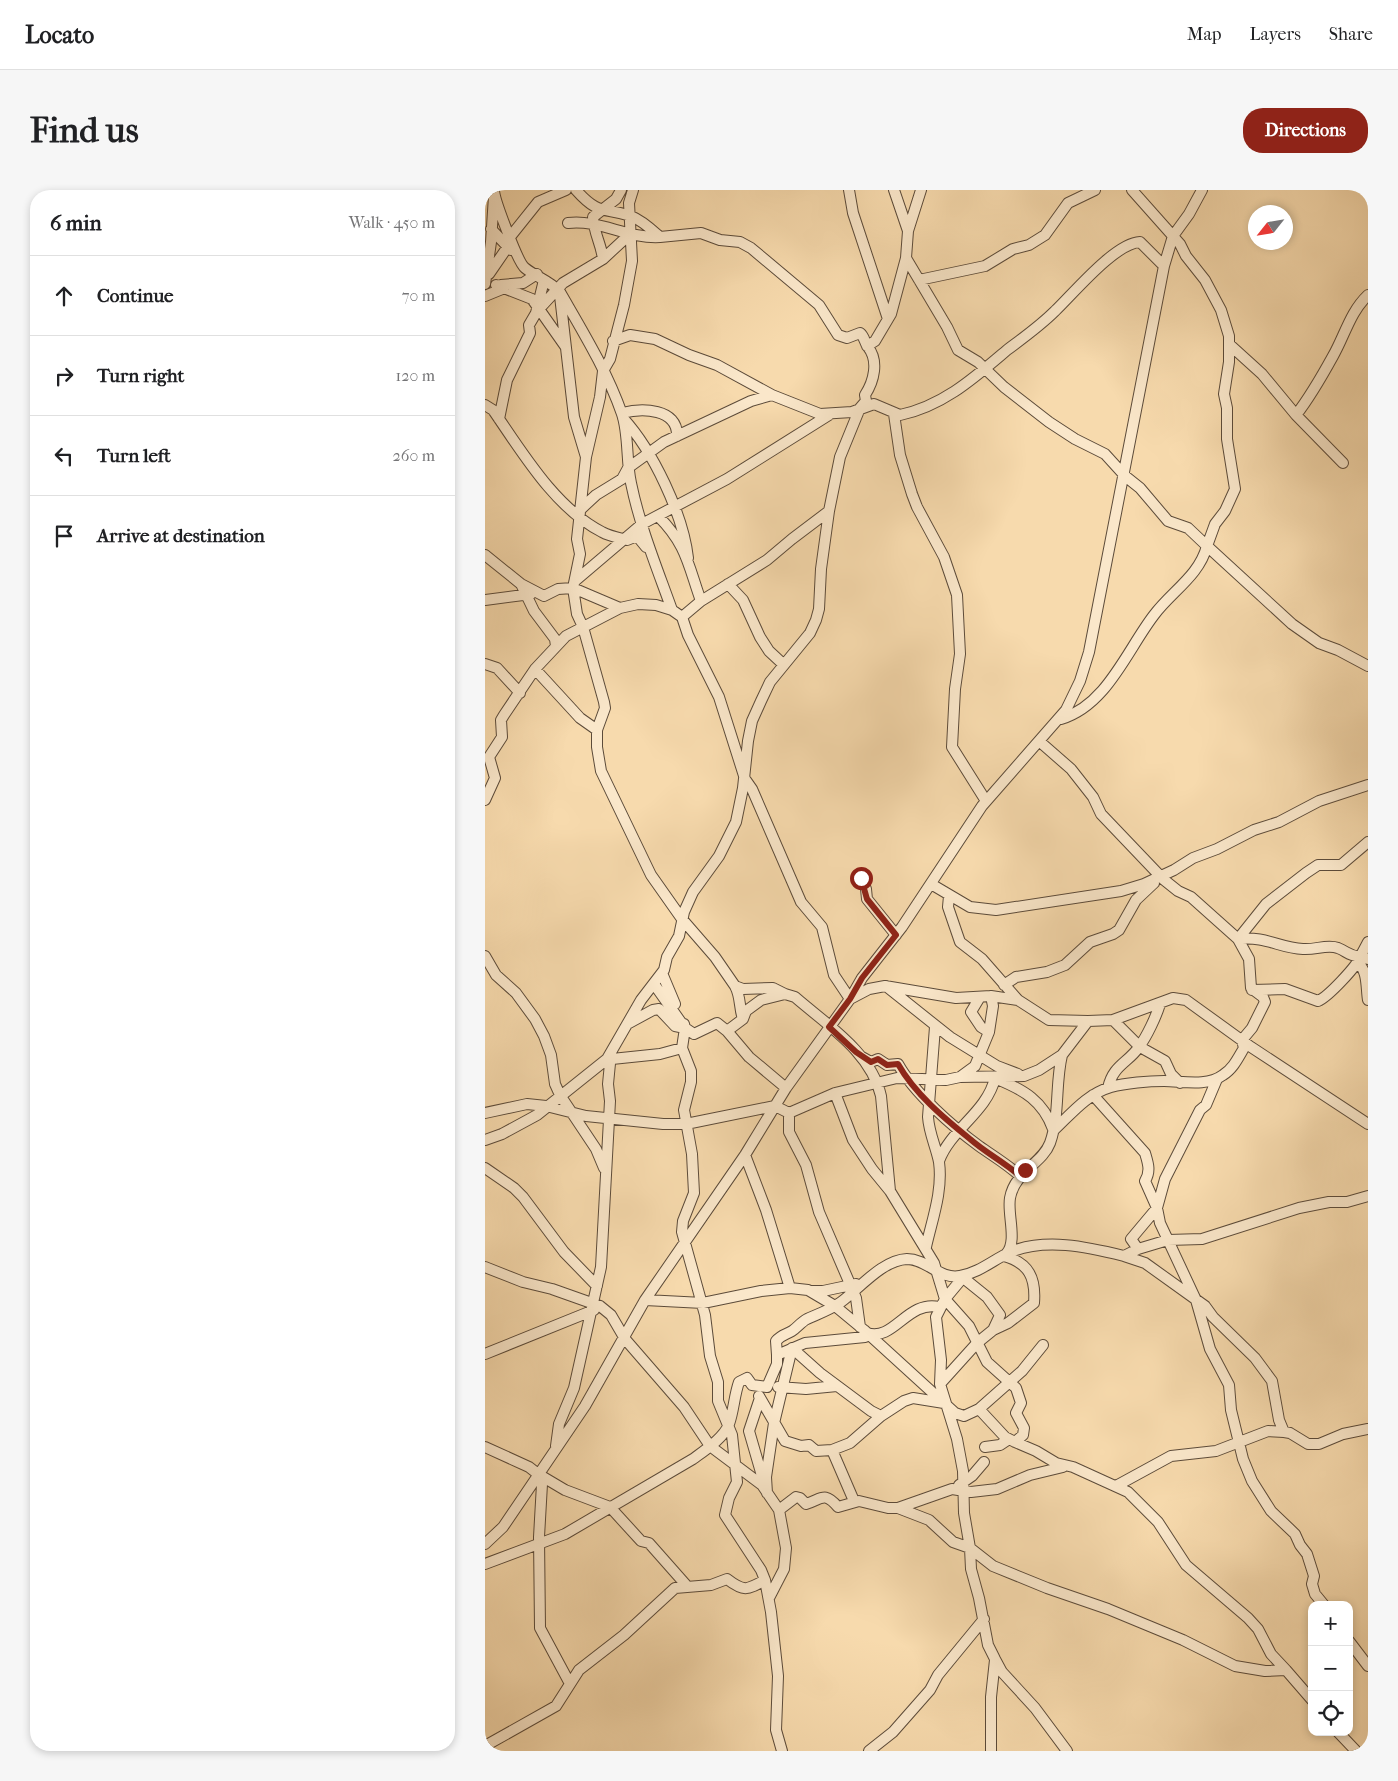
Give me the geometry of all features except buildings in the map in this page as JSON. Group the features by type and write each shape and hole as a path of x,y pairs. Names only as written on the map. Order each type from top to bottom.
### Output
{"street":[{"path":"485,284 493,266 539,202 566,190"},
{"path":"576,190 586,190"},
{"path":"576,190 593,206 601,210 631,216 648,226 660,237"},
{"path":"603,259 593,225 593,217 615,198 621,190"},
{"path":"633,190 629,203 631,216 631,272 610,358 603,371 600,397 586,457 577,539 580,554 574,584 577,614 583,627 604,702 605,708 597,730 598,758 608,788 651,875 677,909 681,919 715,957 735,986 740,995 739,1010 743,1019"},
{"path":"849,190 853,213 888,319"},
{"path":"894,190 908,231"},
{"path":"867,346 875,341 888,319 906,258 908,231 921,190"},
{"path":"919,280 985,266 1013,249 1029,246 1045,235 1068,203 1095,190"},
{"path":"1058,720 1076,712 1113,678 1155,613 1200,567 1215,524 1225,511 1235,489 1227,439 1227,408 1224,394 1230,345 1221,310 1212,292 1181,244 1132,190"},
{"path":"485,1544 503,1527 539,1474 625,1339 645,1300 745,1155 786,1088 850,999 862,978 896,935 986,801 1058,720 1071,701 1089,652 1125,476 1164,266 1173,236 1189,214 1202,190"},
{"path":"489,194 517,257 525,268 541,277 558,291 594,349 623,415 666,485 681,524 694,582 701,601"},
{"path":"485,284 491,242 489,194"},
{"path":"556,1447 559,1424 574,1388 595,1307 601,1267 609,1118 608,1084 612,1056 641,1000 662,973 667,957 679,936 681,919 693,892 719,856 736,822 743,788 752,722 770,682 810,633 819,609 821,569 829,511 840,457 860,408 866,401 865,396 871,388 875,370 873,355 867,346 864,336 860,333 847,338 838,335 819,306 751,248 740,242 720,240 701,233 648,238 593,225 568,223"},
{"path":"491,229 509,242"},
{"path":"538,308 570,279 603,259 630,234"},
{"path":"613,341 630,335 655,338 689,355 724,368 772,395 820,414 829,415 852,412 878,404 894,414 909,413 938,402 958,391 1054,312 1101,266 1128,246 1140,242 1164,266"},
{"path":"906,258 947,327 957,350 985,368 1015,397 1049,422 1075,439 1105,454 1125,476 1140,488 1168,521 1188,528 1292,624 1319,643 1368,666"},
{"path":"485,284 500,286 517,284 541,277"},
{"path":"499,419 505,386 531,333 529,325 535,317 538,308 541,277"},
{"path":"500,286 532,299 565,346"},
{"path":"485,296 500,286"},
{"path":"558,291 565,346 570,364 575,417 586,457"},
{"path":"1296,415 1334,355 1346,326 1361,302 1368,295"},
{"path":"1230,345 1262,374 1296,415 1343,463"},
{"path":"580,513 595,495 622,479 628,468 677,436 751,401 772,395"},
{"path":"485,405 499,419 535,472 580,513 602,532 627,540 637,536 650,552"},
{"path":"623,415 635,410 660,413 671,418 677,426 677,436"},
{"path":"894,414 900,455 912,494 917,508 945,556 957,595 960,654 955,689 952,747 986,801"},
{"path":"623,415 628,468 642,524 650,552 672,610"},
{"path":"485,600 523,589 544,596 574,584 642,524 727,479 829,415"},
{"path":"682,617 701,601 767,560 829,511"},
{"path":"658,516 676,535 688,558"},
{"path":"485,555 523,589 538,617 555,639 556,646"},
{"path":"485,560 485,565"},
{"path":"574,584 620,608"},
{"path":"728,584 743,600 759,636 769,651 783,665"},
{"path":"485,800 495,778 488,749 499,743 502,737 501,720 535,669 556,646 566,636 620,608 638,604 656,605 672,610 682,617 688,635 719,697 744,775 752,789 801,902 822,927 834,976 850,999"},
{"path":"485,664 497,668 520,692"},
{"path":"535,669 580,718 597,730"},
{"path":"1039,741 1071,770 1093,797 1101,814 1160,877 1178,891 1191,897 1238,939 1249,960 1252,990"},
{"path":"931,884 949,896 975,908 1008,910 1121,891 1160,877 1193,858 1217,849 1254,830 1279,822 1319,801 1368,785"},
{"path":"1238,939 1266,904 1306,873 1318,866 1341,865 1368,842"},
{"path":"1004,985 1016,977 1047,972 1065,965 1090,942 1119,930 1136,900 1160,877"},
{"path":"861,878 867,899 896,935"},
{"path":"949,896 949,907 955,934 960,942 982,959 1018,1000 1049,1020 1113,1020 1173,998 1186,1000 1242,1040 1368,1124"},
{"path":"1238,939 1261,938 1301,949 1316,950 1326,946 1339,949 1348,956 1362,960"},
{"path":"1252,990 1285,989 1318,1001 1325,998 1362,960 1368,942"},
{"path":"485,956 496,975 516,993 544,1036 560,1096 595,1149 605,1169"},
{"path":"1362,960 1367,976 1368,1000"},
{"path":"662,973 685,1028 682,1048 691,1071 691,1082 684,1110 691,1154 693,1193 683,1220 684,1243 705,1315 710,1356 718,1382 718,1400 729,1426 736,1464 737,1482 729,1498 725,1515 761,1570 765,1580 769,1598 778,1676 776,1730 782,1751"},
{"path":"654,984 685,1028 694,1034 717,1023 727,1031 749,1057 786,1088"},
{"path":"735,986 743,990 773,988 795,997 862,1057 871,1062 878,1059 887,1065 898,1064 906,1078 969,1138 1008,1165 1020,1176"},
{"path":"850,999 869,989 885,986 957,998 991,996 1018,1000"},
{"path":"885,986 918,1010 935,1027 997,1066 1024,1076"},
{"path":"1242,1040 1252,1028 1265,1002 1263,997 1252,990"},
{"path":"727,1031 743,1019 745,1011 761,1000 785,994"},
{"path":"980,996 971,1012 981,1027 989,1032"},
{"path":"960,1077 975,1066 981,1055 989,1032 993,1006 991,996"},
{"path":"1108,1088 1110,1078 1119,1066 1140,1047 1160,1004"},
{"path":"629,1024 653,1010 659,1009 675,1026 685,1028"},
{"path":"1064,1020 1071,1029 1071,1043"},
{"path":"1113,1020 1140,1047 1165,1061 1171,1074 1181,1084"},
{"path":"789,1113 835,1093 878,1082 906,1078 932,1080 960,1077 995,1078 1024,1076 1039,1070 1062,1055 1088,1021"},
{"path":"926,1247 940,1182 939,1162 929,1131 932,1051 935,1027"},
{"path":"1138,1249 1131,1239 1157,1208 1165,1179 1217,1079 1231,1069 1245,1048 1242,1040"},
{"path":"485,1140 526,1122 612,1056 660,1054 682,1048"},
{"path":"1005,1255 1011,1243 1010,1199 1020,1176 1046,1151 1054,1130 1062,1055"},
{"path":"862,1057 878,1082 881,1096 890,1190"},
{"path":"995,1078 1032,1096 1041,1107 1054,1130"},
{"path":"939,1162 942,1152 988,1097 995,1078"},
{"path":"1054,1130 1078,1105 1108,1088 1150,1081 1181,1084 1217,1079"},
{"path":"835,1093 853,1140 872,1169 890,1190 926,1247 934,1263 942,1303 969,1326 987,1362 1009,1381 1021,1398 1016,1413 1024,1428 1023,1434 1012,1441 985,1447"},
{"path":"1093,1095 1145,1153 1149,1163 1148,1176 1145,1181 1157,1208 1160,1223 1196,1300 1210,1349 1229,1385 1231,1410 1240,1440 1243,1459 1252,1481 1271,1511 1295,1534 1300,1546 1307,1554 1312,1564 1314,1576 1312,1584 1315,1594 1321,1601"},
{"path":"485,1113 527,1104 609,1118 663,1124 685,1124 775,1106 789,1113"},
{"path":"777,1355 805,1343 865,1337 856,1298 819,1212 806,1165 789,1132 789,1113"},
{"path":"745,1155 790,1288"},
{"path":"485,1168 514,1188 523,1197 564,1252 597,1286"},
{"path":"1124,1256 1138,1249 1168,1240 1202,1239 1299,1208 1329,1202 1347,1202 1368,1196"},
{"path":"645,1300 701,1303 761,1291 790,1288 823,1291 851,1288 863,1283 881,1270 906,1259 949,1277 961,1276 979,1270 1005,1255 1029,1245 1086,1247 1145,1263 1205,1306 1213,1317 1255,1358 1272,1381 1279,1420 1284,1432"},
{"path":"940,1384 977,1343 993,1330 1004,1326 1034,1303 1034,1281 1022,1263 1005,1255"},
{"path":"485,1267 523,1282 552,1289 611,1315 625,1339 684,1407 710,1446 762,1485 779,1510 784,1528 784,1569 769,1598"},
{"path":"961,1276 960,1281 942,1303 936,1317 941,1360 940,1384 944,1403 957,1439 959,1488 970,1548 971,1569 984,1619 988,1645 995,1659 1002,1672 1035,1708 1067,1751"},
{"path":"961,1276 976,1287 997,1308 1000,1315 993,1330"},
{"path":"767,1387 777,1364 776,1341 780,1335 791,1332 805,1320 835,1306 851,1288"},
{"path":"808,1290 835,1306 955,1413 964,1416 979,1409 1022,1371 1043,1345"},
{"path":"863,1330 882,1334 920,1307 942,1303"},
{"path":"485,1354 595,1307"},
{"path":"792,1348 837,1386 881,1416"},
{"path":"767,1493 766,1476 774,1423 792,1348"},
{"path":"485,1564 541,1545 565,1534 693,1459 710,1446 729,1426 735,1392 739,1382 747,1378 785,1441 791,1444 809,1445 816,1451 832,1450 850,1443 881,1416 904,1401 913,1398 944,1403"},
{"path":"752,1385 806,1389 837,1386"},
{"path":"760,1398 749,1431 767,1493"},
{"path":"979,1409 1012,1441 1036,1450 1056,1464 1073,1468 1117,1486 1128,1492 1145,1506 1159,1522 1186,1565 1248,1618 1258,1629 1271,1654 1308,1695"},
{"path":"1117,1486 1171,1456 1216,1451 1240,1440 1268,1431 1290,1433 1308,1444 1319,1444 1343,1434 1368,1429"},
{"path":"485,1446 529,1467 565,1490 610,1507 641,1541 649,1543 687,1586"},
{"path":"832,1450 854,1502"},
{"path":"959,1488 983,1462"},
{"path":"898,1508 959,1488 997,1489 1056,1467 1073,1468"},
{"path":"539,1474 542,1484 539,1537 541,1545 540,1628 569,1682"},
{"path":"779,1510 795,1498 800,1498 806,1504 820,1497 826,1497 838,1507 854,1502 898,1508 929,1520 953,1542 970,1548 993,1566 1047,1588 1108,1609 1183,1640 1235,1666 1265,1671 1286,1670"},
{"path":"485,1746 512,1729 556,1706 569,1682 579,1670 624,1636 671,1591 687,1586 711,1584 727,1579 740,1589 745,1590 765,1580"},
{"path":"869,1751 881,1744 893,1732 930,1690 938,1675 984,1619"},
{"path":"1353,1646 1368,1666"},
{"path":"991,1751 991,1697 995,1659"},
{"path":"1342,1736 1356,1751"}],"route":[{"path":"861,878 866,889 867,899 896,935 862,978 850,999 829,1027 856,1052 871,1062 878,1059 887,1065 891,1063 898,1064 911,1084 969,1138 1008,1165 1020,1176 1025,1170"}]}
